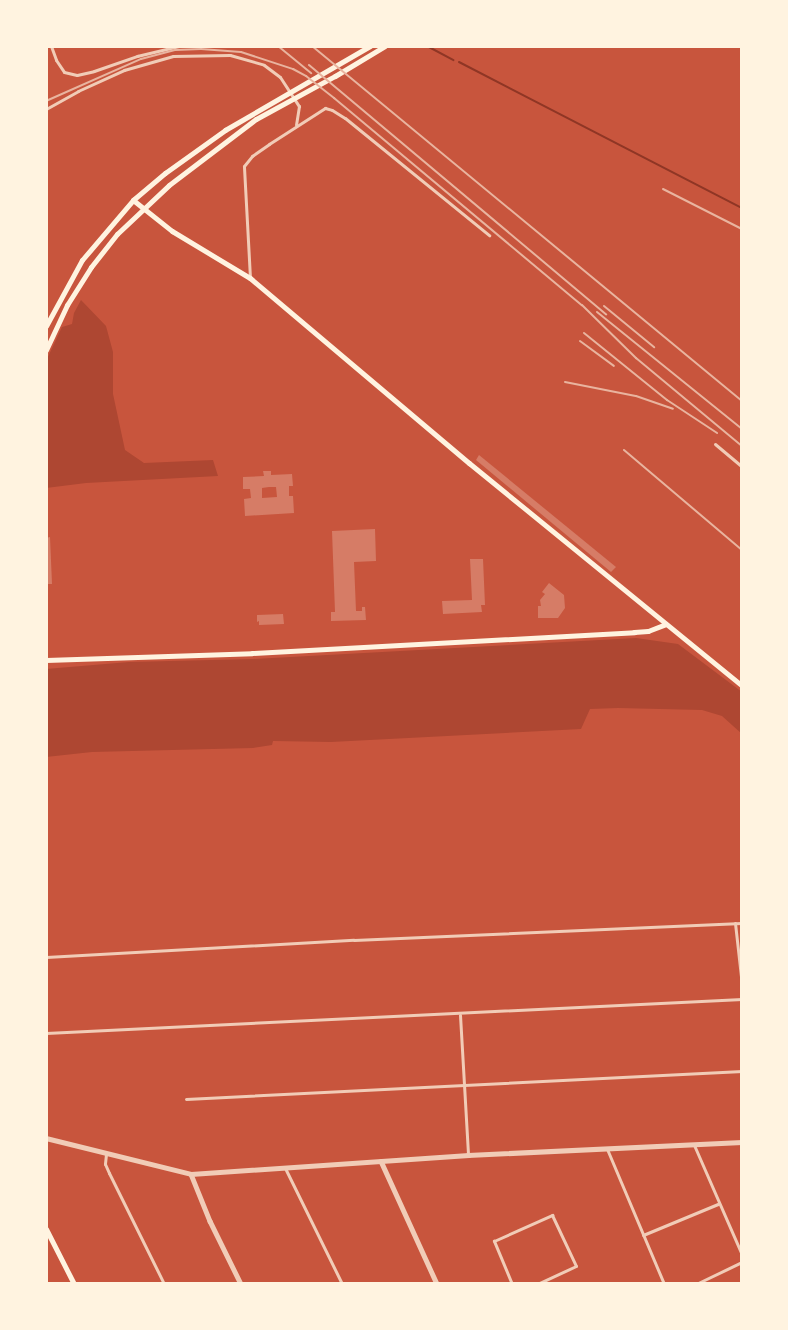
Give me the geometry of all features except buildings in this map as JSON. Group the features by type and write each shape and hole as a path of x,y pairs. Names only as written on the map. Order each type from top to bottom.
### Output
{"main road":[{"path":"46,326 82,260 133,200 165,173 252,112 331,70 370,46"},
{"path":"46,350 67,305 91,267 117,234 142,209 169,185 256,119 336,76 384,46"},
{"path":"133,200 172,231 250,278 469,463 742,686"},
{"path":"46,660 252,653 634,632 648,631 666,624"},
{"path":"46,1229 74,1284"}],"street":[{"path":"50,46 64,72 77,75 179,46"},
{"path":"46,109 78,91 124,70 173,56 230,54 264,65 280,77 299,106 296,125"},
{"path":"250,278 244,166 252,156 296,125 325,108 332,110 421,177 489,235"},
{"path":"715,444 742,467"},
{"path":"46,957 363,939 742,923"},
{"path":"735,924 742,985"},
{"path":"46,1033 460,1015 742,1000"},
{"path":"460,1015 468,1155"},
{"path":"186,1100 742,1071"},
{"path":"46,1138 191,1174 468,1155 742,1142"},
{"path":"694,1144 718,1204 742,1255"},
{"path":"607,1149 664,1284"},
{"path":"106,1154 105,1164 109,1173 164,1284"},
{"path":"381,1161 437,1284"},
{"path":"285,1167 342,1284"},
{"path":"191,1174 210,1221 241,1284"},
{"path":"643,1235 718,1204"},
{"path":"512,1284 494,1241 552,1216 576,1266 537,1284"},
{"path":"696,1284 742,1262"}],"shaded area":[{"path":"81,300 106,326 113,352 113,394 125,450 144,463 213,460 218,476 86,483 46,488 46,361 62,327 72,324 74,313"},
{"path":"636,638 678,644 742,692 742,734 722,716 702,710 618,708 590,709 581,729 331,742 273,741 272,745 253,748 92,752 46,757 46,669 129,662 253,659"}],"waterway":[{"path":"427,46 453,60"},
{"path":"459,62 742,208"}],"railway":[{"path":"278,46 311,73"},
{"path":"312,46 742,401"},
{"path":"46,101 141,59 175,50 201,49 241,52 293,69 306,76 334,98 582,305 636,358 742,446"},
{"path":"309,65 606,314"},
{"path":"663,189 742,229"},
{"path":"604,306 654,347"},
{"path":"597,312 742,429"},
{"path":"584,333 667,400 717,433"},
{"path":"580,341 614,366"},
{"path":"565,382 636,396 673,409"},
{"path":"624,450 742,550"}]}
